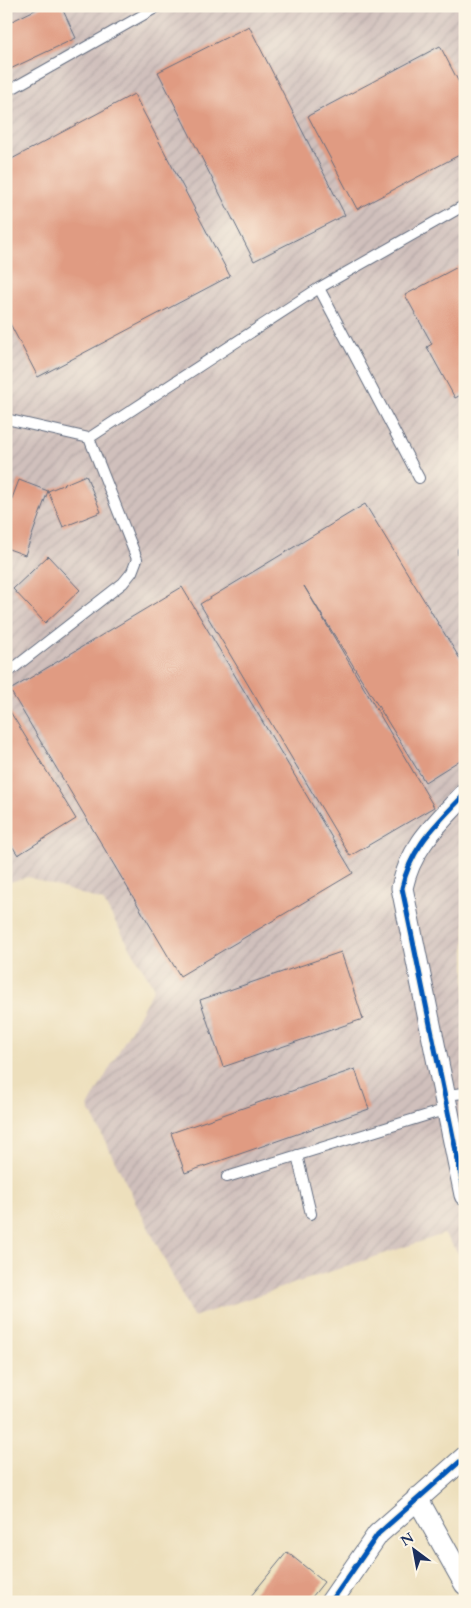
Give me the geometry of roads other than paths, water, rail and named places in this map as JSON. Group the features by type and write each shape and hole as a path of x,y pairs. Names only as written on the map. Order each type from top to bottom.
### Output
{"street":[{"path":"465,794 427,835 407,866 402,888 452,1099 465,1195"},
{"path":"331,1602 378,1534 465,1457"},
{"path":"417,1498 465,1584"}],"lane":[{"path":"6,92 159,6"},
{"path":"6,419 89,438 319,288 465,205"},
{"path":"319,288 419,478"},
{"path":"6,674 122,583 132,572 137,559 89,438"},
{"path":"465,550 463,552 465,556"},
{"path":"227,1177 297,1155 452,1099"},
{"path":"297,1155 311,1214"}]}
